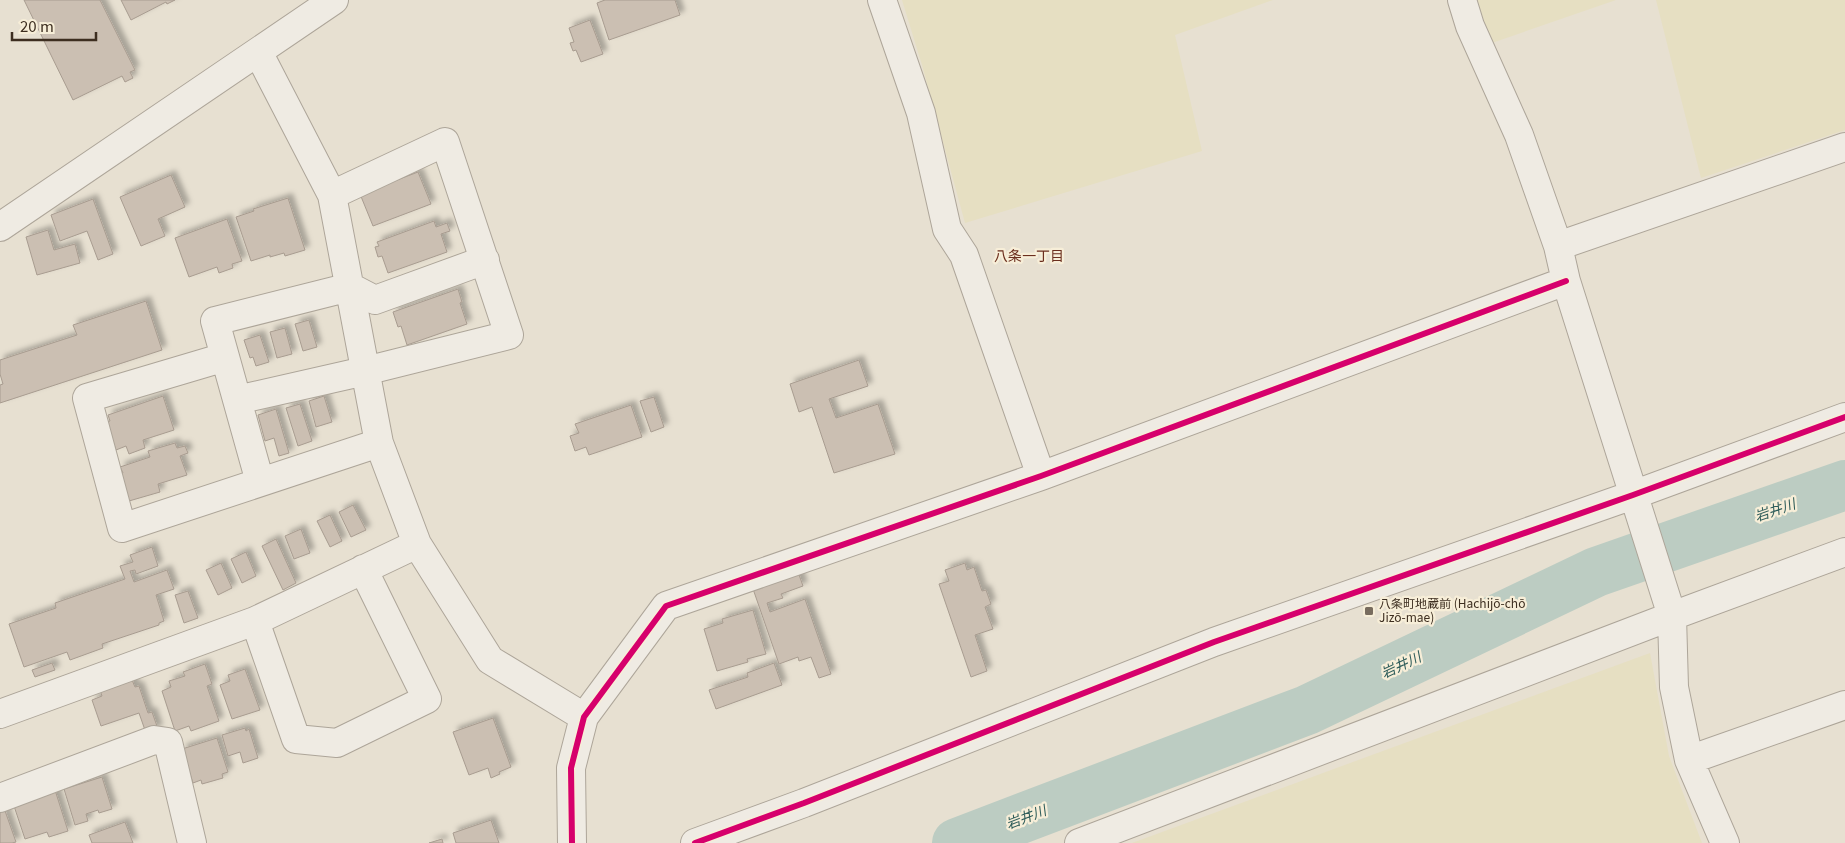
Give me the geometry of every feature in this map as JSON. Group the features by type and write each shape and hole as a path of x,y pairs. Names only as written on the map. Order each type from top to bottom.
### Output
{"street":[{"path":"0,227 334,0"},
{"path":"882,0 921,113 947,229 964,255 1041,476"},
{"path":"1462,0 1470,26 1520,135 1558,246 1566,281 1669,609 1674,687 1689,760 1725,843"},
{"path":"258,52 332,196 379,442 417,544 490,660 584,717"},
{"path":"237,400 366,371 509,335 445,142 332,196"},
{"path":"1558,246 1845,147"},
{"path":"260,482 215,320 350,287 375,300 484,260"},
{"path":"572,843 571,768 584,717 666,606 1041,476 1566,281"},
{"path":"225,357 86,398 122,528 379,442"},
{"path":"695,843 813,799 1214,642 1636,504 1845,417"},
{"path":"0,714 255,621 417,544"},
{"path":"1079,843 1669,609 1845,552"},
{"path":"255,621 296,739 337,743 427,699 363,569"},
{"path":"1689,760 1845,705"},
{"path":"0,798 154,740 168,742 192,843"}],"shaded area":[{"path":"902,0 1273,0 1175,35 1202,151 965,223 922,65"},
{"path":"1475,0 1616,0 1489,44"},
{"path":"1656,0 1845,0 1845,130 1701,178"},
{"path":"1650,653 1669,756 1702,843 1132,843"}],"building":[{"path":"24,0 100,0 135,70 130,72 133,78 125,82 122,76 73,100"},
{"path":"121,0 175,0 167,4 166,2 131,20"},
{"path":"605,0 675,0 680,15 609,40 597,3"},
{"path":"590,20 603,54 581,62 576,50 573,51 570,43 574,42 569,28"},
{"path":"418,172 431,204 373,226 360,194"},
{"path":"171,175 185,207 158,219 165,236 141,246 120,197"},
{"path":"288,198 305,250 285,256 284,253 270,257 270,255 251,261 236,217 254,211 253,209"},
{"path":"93,199 113,254 98,260 87,231 60,241 51,215"},
{"path":"227,219 242,261 232,264 233,268 219,273 217,267 189,277 175,238"},
{"path":"434,221 436,227 447,223 450,231 441,234 447,252 388,273 382,256 378,257 375,247 379,246 377,242"},
{"path":"48,230 54,250 75,244 80,263 37,275 26,237"},
{"path":"458,289 462,302 460,303 467,324 407,345 401,326 398,327 393,312"},
{"path":"146,301 162,350 0,403 0,385 3,384 0,374 0,360 77,335 73,325"},
{"path":"309,320 317,347 303,351 295,324"},
{"path":"285,328 292,354 277,358 270,332"},
{"path":"260,335 269,362 256,366 253,357 250,358 244,340"},
{"path":"859,360 868,386 829,399 836,418 878,404 895,454 834,473 812,407 799,412 790,384"},
{"path":"163,396 174,430 143,440 145,448 129,454 126,446 116,450 106,422 110,421 108,415"},
{"path":"324,396 332,422 316,427 309,401"},
{"path":"654,397 664,427 651,432 640,401"},
{"path":"300,404 312,441 298,446 286,408"},
{"path":"631,405 642,437 589,455 586,447 575,451 570,436 579,433 575,424"},
{"path":"276,409 289,453 279,456 274,438 265,441 258,415"},
{"path":"175,443 177,448 185,446 188,453 180,456 187,475 158,484 160,492 129,501 123,481 116,475 123,473 120,467 150,457 148,451"},
{"path":"353,505 366,530 351,537 339,512"},
{"path":"330,515 342,541 330,547 317,521"},
{"path":"301,529 310,553 294,559 285,536"},
{"path":"276,539 296,583 283,590 262,546"},
{"path":"152,547 158,566 136,574 135,570 130,571 134,582 167,570 174,589 156,595 164,621 159,623 159,625 102,644 103,648 70,660 67,652 24,667 9,624 56,608 55,603 125,579 120,566 133,562 130,555"},
{"path":"246,552 256,576 242,583 231,559"},
{"path":"221,563 232,588 218,595 206,570"},
{"path":"965,563 967,570 974,567 982,591 986,590 991,604 985,607 993,629 975,635 987,671 971,677 939,584 949,581 945,570"},
{"path":"797,569 803,586 781,594 783,598 767,603 770,612 805,599 831,674 819,678 811,657 799,661 798,657 779,664 752,586"},
{"path":"188,591 198,618 184,623 175,595"},
{"path":"753,610 766,654 747,659 748,662 717,671 704,629 723,623 722,619"},
{"path":"52,663 55,670 35,677 32,670"},
{"path":"774,663 782,685 716,709 709,690 748,677 747,673"},
{"path":"205,664 212,684 207,686 219,721 191,731 189,726 175,731 162,691 171,687 169,681 185,676 183,672"},
{"path":"245,669 260,710 232,719 220,685 230,681 228,675"},
{"path":"132,680 135,687 139,686 148,713 152,712 158,729 146,733 139,713 101,726 92,700 102,696 100,690"},
{"path":"493,718 511,767 491,778 488,768 469,775 453,732"},
{"path":"245,728 246,731 249,729 258,758 243,763 240,752 228,756 222,735"},
{"path":"217,738 228,772 222,774 223,778 202,784 201,780 193,783 182,749"},
{"path":"102,777 112,809 99,813 98,810 86,814 88,821 75,825 64,789"},
{"path":"55,790 68,831 49,837 47,832 25,839 13,803"},
{"path":"4,808 16,842 0,843 0,810"},
{"path":"491,820 499,843 456,843 453,833"},
{"path":"125,822 133,843 92,843 89,835"},
{"path":"442,839 443,843 429,843"}],"waterway":[{"name":"岩井川","path":"957,843 1307,710 1596,572 1845,485"}],"cycle path":[{"path":"572,843 571,768 584,717 666,606 1041,476 1566,281"},
{"path":"695,843 804,803 1214,642 1633,495 1845,417"}],"place":[{"name":"八条町地蔵前 (Hachijō-chō Jizō-mae)","path":"1369,611"}],"district":[{"name":"八条一丁目","path":"1029,256"}]}
